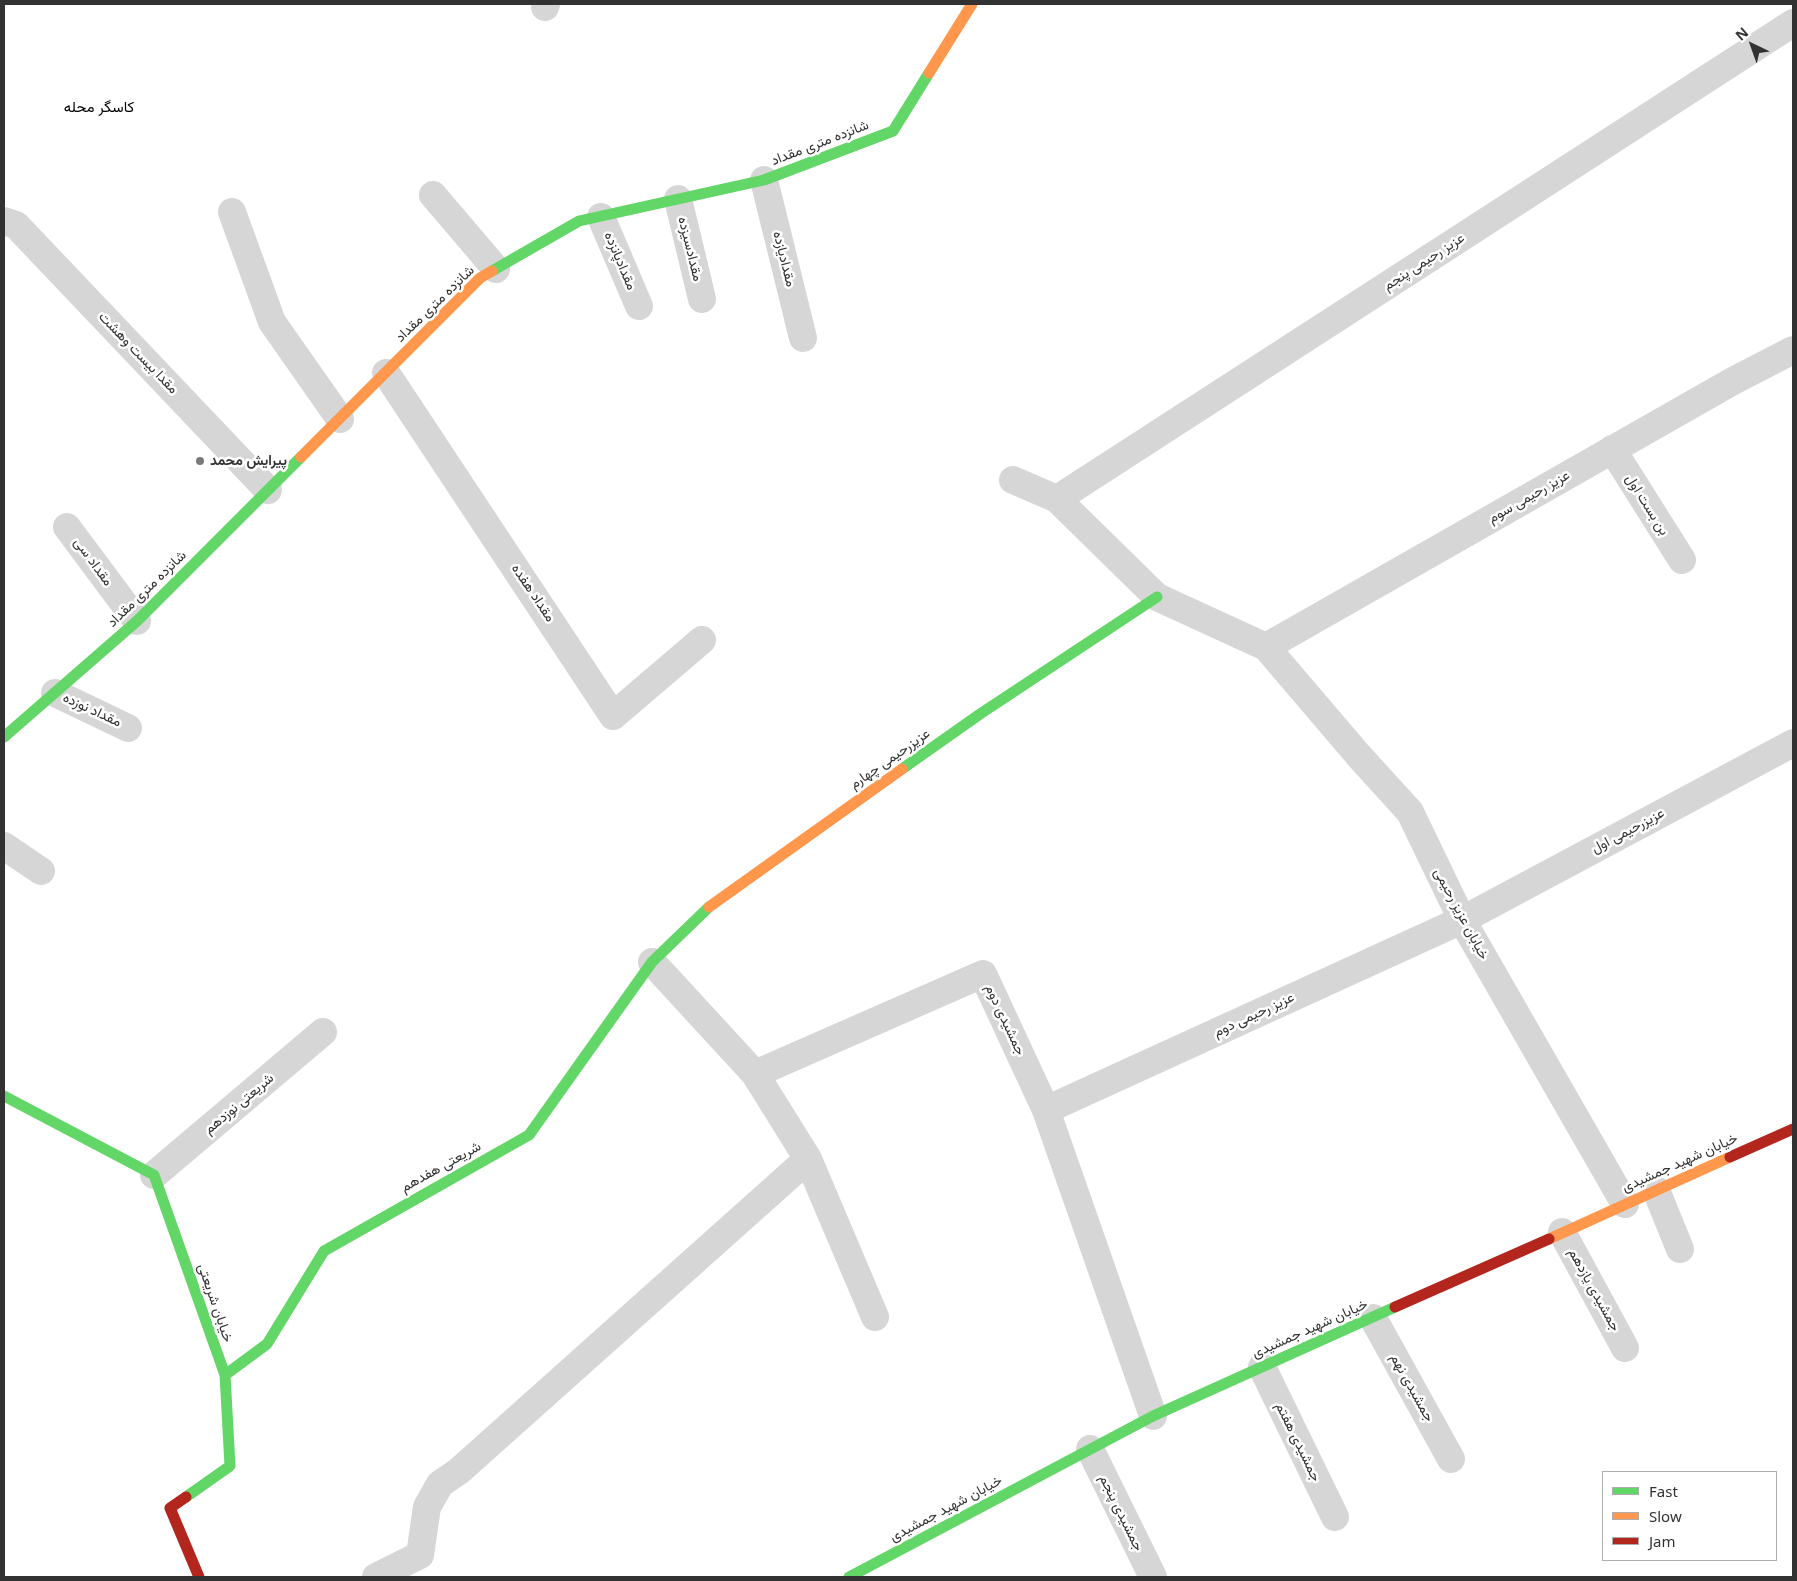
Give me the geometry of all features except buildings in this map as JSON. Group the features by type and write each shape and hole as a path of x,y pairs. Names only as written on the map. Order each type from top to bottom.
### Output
{"street":[{"name":"شانزده متری مقداد","path":"4,737 137,622 480,278 579,221 764,180 893,131 972,4"},
{"name":"عزیز رحیمی پنجم","path":"1057,499 1792,24"},
{"name":"مقدادیازده","path":"764,180 803,338"},
{"path":"433,195 496,269"},
{"name":"مقدادسیزده","path":"678,199 702,299"},
{"path":"232,212 272,322 340,419"},
{"name":"مقدادپانزده","path":"601,216 639,306"},
{"name":"مقدا بیست وهشت","path":"4,221 16,226 268,490"},
{"name":"عزیز رحیمی سوم","path":"1266,647 1612,449 1733,381 1793,350"},
{"name":"مقداد هفده","path":"386,373 613,716 702,640"},
{"name":"بن بست اول","path":"1612,449 1682,560"},
{"path":"1013,480 1057,499 1157,597 1266,647"},
{"name":"مقداد سی","path":"67,526 137,622"},
{"name":"عزیزرحیمی چهارم","path":"652,962 711,905 980,714 1157,597"},
{"name":"خیابان عزیز رحیمی","path":"1266,647 1358,756 1410,812 1462,920 1626,1204"},
{"name":"مقداد نوزده","path":"55,693 128,728"},
{"name":"عزیزرحیمی اول","path":"1462,920 1793,743"},
{"path":"4,846 41,872"},
{"name":"عزیز رحیمی دوم","path":"1046,1110 1462,920"},
{"path":"652,962 755,1074 808,1159 874,1317"},
{"name":"شریعتی هفدهم","path":"225,1375 267,1344 324,1251 529,1135 652,962"},
{"name":"جمشیدی دوم","path":"755,1074 984,974 1046,1110 1153,1416"},
{"name":"شریعتی نوزدهم","path":"154,1175 323,1032"},
{"path":"4,1096 154,1175"},
{"name":"خیابان شهید جمشیدی","path":"849,1577 1153,1416 1793,1129"},
{"path":"376,1577 420,1555 427,1507 440,1484 459,1470 808,1159"},
{"name":"خیابان شریعتی","path":"154,1175 225,1375 230,1466 170,1508 199,1577"},
{"path":"1656,1190 1680,1249"},
{"name":"جمشیدی یازدهم","path":"1562,1232 1625,1348"},
{"name":"جمشیدی نهم","path":"1373,1318 1451,1459"},
{"name":"جمشیدی هفتم","path":"1262,1367 1335,1517"},
{"name":"جمشیدی پنجم","path":"1090,1449 1153,1577"}],"traffic: fast":[{"path":"492,271 579,221 764,180 893,131 929,73"},
{"path":"4,737 137,621 301,457"},
{"path":"902,769 980,714 1157,597"},
{"path":"225,1375 267,1344 324,1251 529,1135 652,962 709,907"},
{"path":"4,1096 154,1175 225,1375 230,1466 186,1497"},
{"path":"849,1577 1153,1416 1395,1307"}],"traffic: slow":[{"path":"929,73 972,4"},
{"path":"301,457 480,278 492,271"},
{"path":"709,907 902,769"},
{"path":"1549,1239 1730,1157"}],"traffic: jam":[{"path":"1730,1157 1793,1129"},
{"path":"1395,1307 1549,1239"},
{"path":"186,1497 170,1508 199,1577"}],"place":[{"name":"پیرایش محمد","path":"200,461"}],"district":[{"name":"کاسگر محله","path":"99,108"}]}
